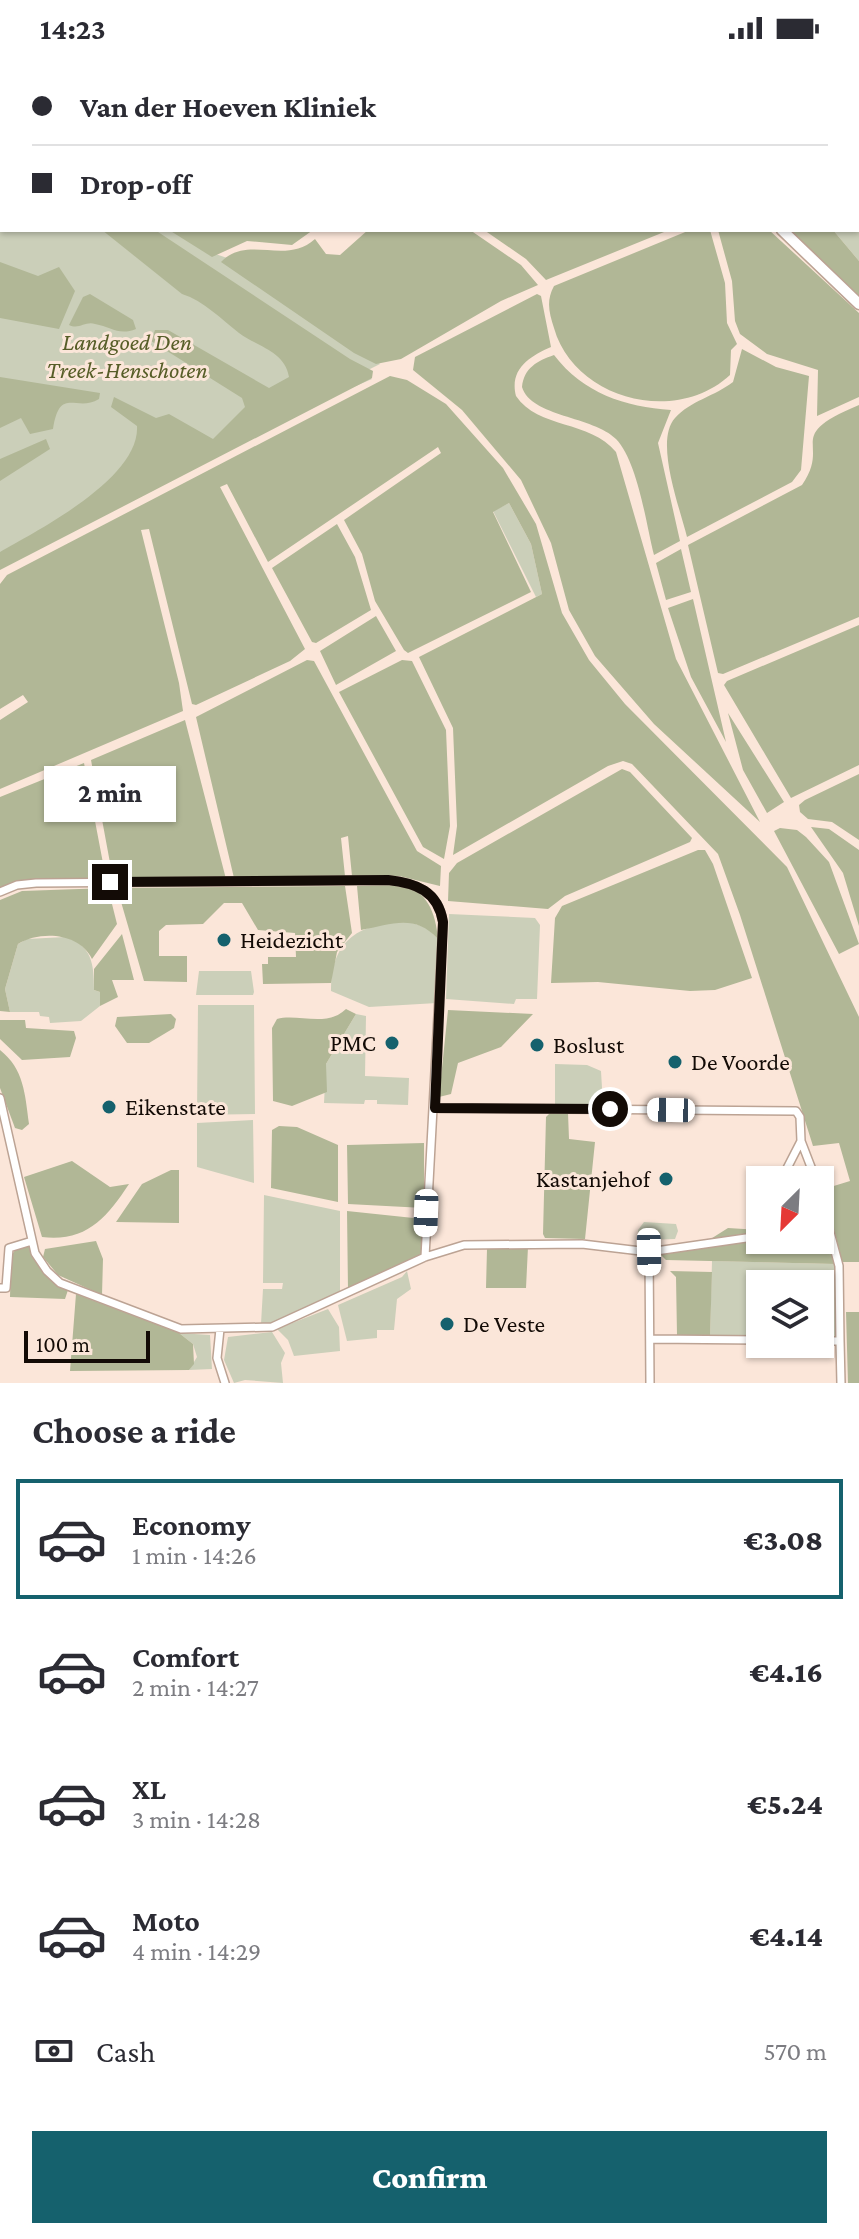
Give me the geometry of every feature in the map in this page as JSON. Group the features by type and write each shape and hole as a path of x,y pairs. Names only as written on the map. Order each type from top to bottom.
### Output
{"street":[{"path":"784,232 859,304"},
{"path":"0,892 17,885 36,883 388,880 425,889 434,898 443,922 425,1257"},
{"path":"0,1098 32,1241 44,1267 66,1285 177,1328 278,1325 425,1257 480,1243 587,1244 649,1252 746,1238"},
{"path":"435,1108 796,1111 800,1117 801,1141 811,1166"},
{"path":"788,1166 801,1141"},
{"path":"0,1288 6,1288 9,1248 32,1241"},
{"path":"834,1247 839,1266 841,1383"},
{"path":"649,1252 650,1383"},
{"path":"220,1329 217,1358 225,1383"},
{"path":"650,1339 746,1340"},
{"path":"834,1341 840,1341"}],"green space":[{"name":"Landgoed Den Treek-Henschoten","path":"0,232 176,232 204,250 305,285 380,364 364,372 372,379 261,427 0,567"},
{"path":"104,232 158,232 350,359 373,371 372,378 0,570 0,552 85,500 106,483 122,464 134,445 137,426 111,407 114,397 156,418 169,414 213,439 245,407 242,398 151,341 155,330 168,330 269,388 289,377 276,355 239,333 205,306 182,294"},
{"path":"172,232 310,232 292,245 247,241 212,257"},
{"path":"366,232 473,232 521,265 538,285 501,301 401,359 376,364 354,353 221,262 243,250 291,250 315,239 326,254 340,255"},
{"path":"487,232 664,232 546,280 526,259"},
{"path":"685,232 711,232 725,283 727,323 737,344 731,350 730,375 707,391 682,399 655,401 629,397 604,388 582,372 565,352 550,312 549,302 554,286"},
{"path":"719,232 771,232 859,313 859,397 817,416 818,370 767,354 740,334 735,321 732,281"},
{"path":"792,232 835,232 859,261 859,296"},
{"path":"835,232 859,232 859,261"},
{"path":"0,262 38,276 59,267 75,291 59,329 0,318"},
{"path":"90,294 133,320 136,329 125,332 91,323 76,327 69,325 83,297"},
{"path":"537,294 541,296 551,347 529,359 518,371 516,396 537,414 592,434 616,452 676,659 760,822 654,724 595,656 569,610 551,543 521,480 462,410 413,370 415,357"},
{"path":"742,349 776,367 809,376 801,470 792,482 687,537 670,475 669,429 675,418 688,407 733,382"},
{"path":"554,355 578,379 606,396 671,410 658,443 680,541 654,555 636,478 624,449 616,439 593,425 537,405 528,397 522,387 525,375 537,363"},
{"path":"390,376 407,380 446,404 503,468 536,524 562,613 589,660 625,704 787,867 859,1017 859,1262 842,1262 834,1230 834,1186 850,1181 839,1143 813,1146 718,854 632,764 623,761 608,766 453,855 457,826 453,728 419,657 542,594 531,544 509,503 493,512 531,592 408,653 375,601 362,554 344,520 441,453 438,447 268,562 227,484 220,487 305,649 290,661 196,705 192,704 149,529 141,530 179,683 183,711 0,789 0,720 28,702 23,695 0,709 0,584 7,575"},
{"path":"0,377 100,393 99,399 91,403 65,404 56,416 53,429 30,434 21,418 0,428"},
{"path":"859,405 859,617 723,674 718,673 688,545 802,485 813,459 815,433 836,416"},
{"path":"46,439 50,449 0,481 0,459"},
{"path":"509,503 531,544 542,594 536,597 493,511"},
{"path":"337,524 355,557 371,610 316,643 312,642 272,568"},
{"path":"681,549 691,592 666,600 656,563"},
{"path":"693,599 726,742 691,677 668,608"},
{"path":"376,616 396,651 336,685 320,651"},
{"path":"859,625 859,765 791,798 724,685 727,681"},
{"path":"307,660 314,661 417,851 441,866 440,886 399,876 352,876 348,836 341,838 345,876 234,878 196,717"},
{"path":"402,660 412,661 446,730 450,826 444,859 423,847 339,692"},
{"path":"728,713 784,802 767,813 743,770"},
{"path":"185,720 226,879 113,879 91,760"},
{"path":"84,763 106,879 0,888 0,797"},
{"path":"622,769 630,772 692,838 690,842 565,896 548,909 448,901 449,873 457,863"},
{"path":"859,774 859,840 832,822 808,819 800,812 799,805 805,800"},
{"path":"811,827 829,829 859,850 859,926 843,873"},
{"path":"780,828 797,830 829,862 859,944 839,954 774,831"},
{"path":"698,850 705,850 713,864 752,978 715,990 690,991 598,982 551,983 555,918 562,906"},
{"path":"399,885 417,891 423,897 435,920 438,939 411,923 361,930 357,886"},
{"path":"345,886 352,933 337,952 331,983 263,984 262,964 268,964 268,957 296,957 295,933 258,930 242,903 224,903 203,924 166,925 159,931 159,956 187,956 187,982 144,981 117,888"},
{"path":"108,888 117,924 92,959 79,944 59,936 38,937 18,944 5,989 10,1012 0,1011 0,900 22,891"},
{"path":"449,914 535,918 540,925 537,999 516,999 514,1004 446,999"},
{"path":"410,922 427,928 438,939 437,1003 369,1007 331,991 336,958 352,937 377,925"},
{"path":"122,934 134,980 112,980 118,997 100,1006 100,992 94,990 94,969"},
{"path":"65,937 81,945 90,957 94,990 100,992 100,1006 81,1021 50,1023 49,1017 40,1016 39,1012 10,1012 5,989 18,944 27,939"},
{"path":"199,971 251,971 253,995 196,995"},
{"path":"198,1005 254,1005 255,1114 197,1115"},
{"path":"346,1009 356,1014 326,1064 327,1092 292,1106 273,1101 272,1028 277,1019 330,1018"},
{"path":"448,1010 533,1014 501,1047 458,1063 451,1094 439,1097"},
{"path":"171,1014 176,1019 174,1028 149,1043 127,1043 115,1026 117,1017"},
{"path":"356,1014 366,1016 365,1076 409,1078 408,1105 377,1104 377,1100 365,1100 364,1104 324,1103 326,1064"},
{"path":"0,1020 25,1020 26,1028 74,1031 76,1038 70,1057 22,1060 0,1039"},
{"path":"0,1050 14,1065 22,1083 29,1124 22,1130 15,1128 0,1088"},
{"path":"555,1064 587,1065 601,1071 603,1105 555,1106"},
{"path":"550,1113 568,1113 569,1139 595,1142 585,1239 545,1238 543,1234 546,1117"},
{"path":"253,1120 254,1183 197,1167 197,1123"},
{"path":"279,1126 297,1127 338,1145 338,1202 271,1188 272,1130"},
{"path":"424,1143 424,1208 348,1204 347,1145"},
{"path":"72,1161 110,1187 129,1184 112,1208 93,1226 71,1236 42,1237 24,1177"},
{"path":"171,1170 179,1170 179,1223 116,1222 142,1184"},
{"path":"264,1195 340,1211 340,1294 266,1325 261,1324 263,1289 282,1289 283,1283 263,1283"},
{"path":"347,1211 423,1219 421,1255 348,1290"},
{"path":"644,1222 676,1224 678,1231 675,1239 647,1240 639,1236 638,1230"},
{"path":"728,1228 746,1229 746,1254 833,1254 835,1264 666,1260 655,1249 709,1240"},
{"path":"96,1241 103,1259 102,1295 58,1275 43,1257 45,1249"},
{"path":"18,1246 30,1247 44,1272 68,1290 65,1299 10,1297 11,1256"},
{"path":"528,1247 526,1288 486,1288 487,1249"},
{"path":"712,1261 835,1264 837,1337 834,1337 834,1270 746,1270 746,1336 710,1336"},
{"path":"407,1271 411,1289 397,1299 394,1330 377,1330 377,1338 347,1341 338,1305 402,1277"},
{"path":"670,1271 712,1272 710,1336 677,1335 676,1277"},
{"path":"76,1294 179,1333 193,1344 194,1364 189,1370 70,1371"},
{"path":"328,1309 339,1327 340,1351 294,1356 288,1340 277,1329"},
{"path":"846,1312 859,1312 859,1383 848,1383"},
{"path":"272,1332 285,1353 281,1363 283,1383 245,1380 234,1383 224,1360 228,1337"},
{"path":"179,1333 210,1335 212,1369 189,1370 197,1357 193,1344"}],"place":[{"name":"Heidezicht","path":"224,940"},
{"name":"PMC","path":"392,1043"},
{"name":"Boslust","path":"537,1045"},
{"name":"De Voorde","path":"675,1062"},
{"name":"Eikenstate","path":"109,1107"},
{"name":"Kastanjehof","path":"666,1179"},
{"name":"De Veste","path":"447,1324"}],"route":[{"path":"110,882 388,880 409,882 425,889 441,910 443,922 435,1108 610,1109"}]}
